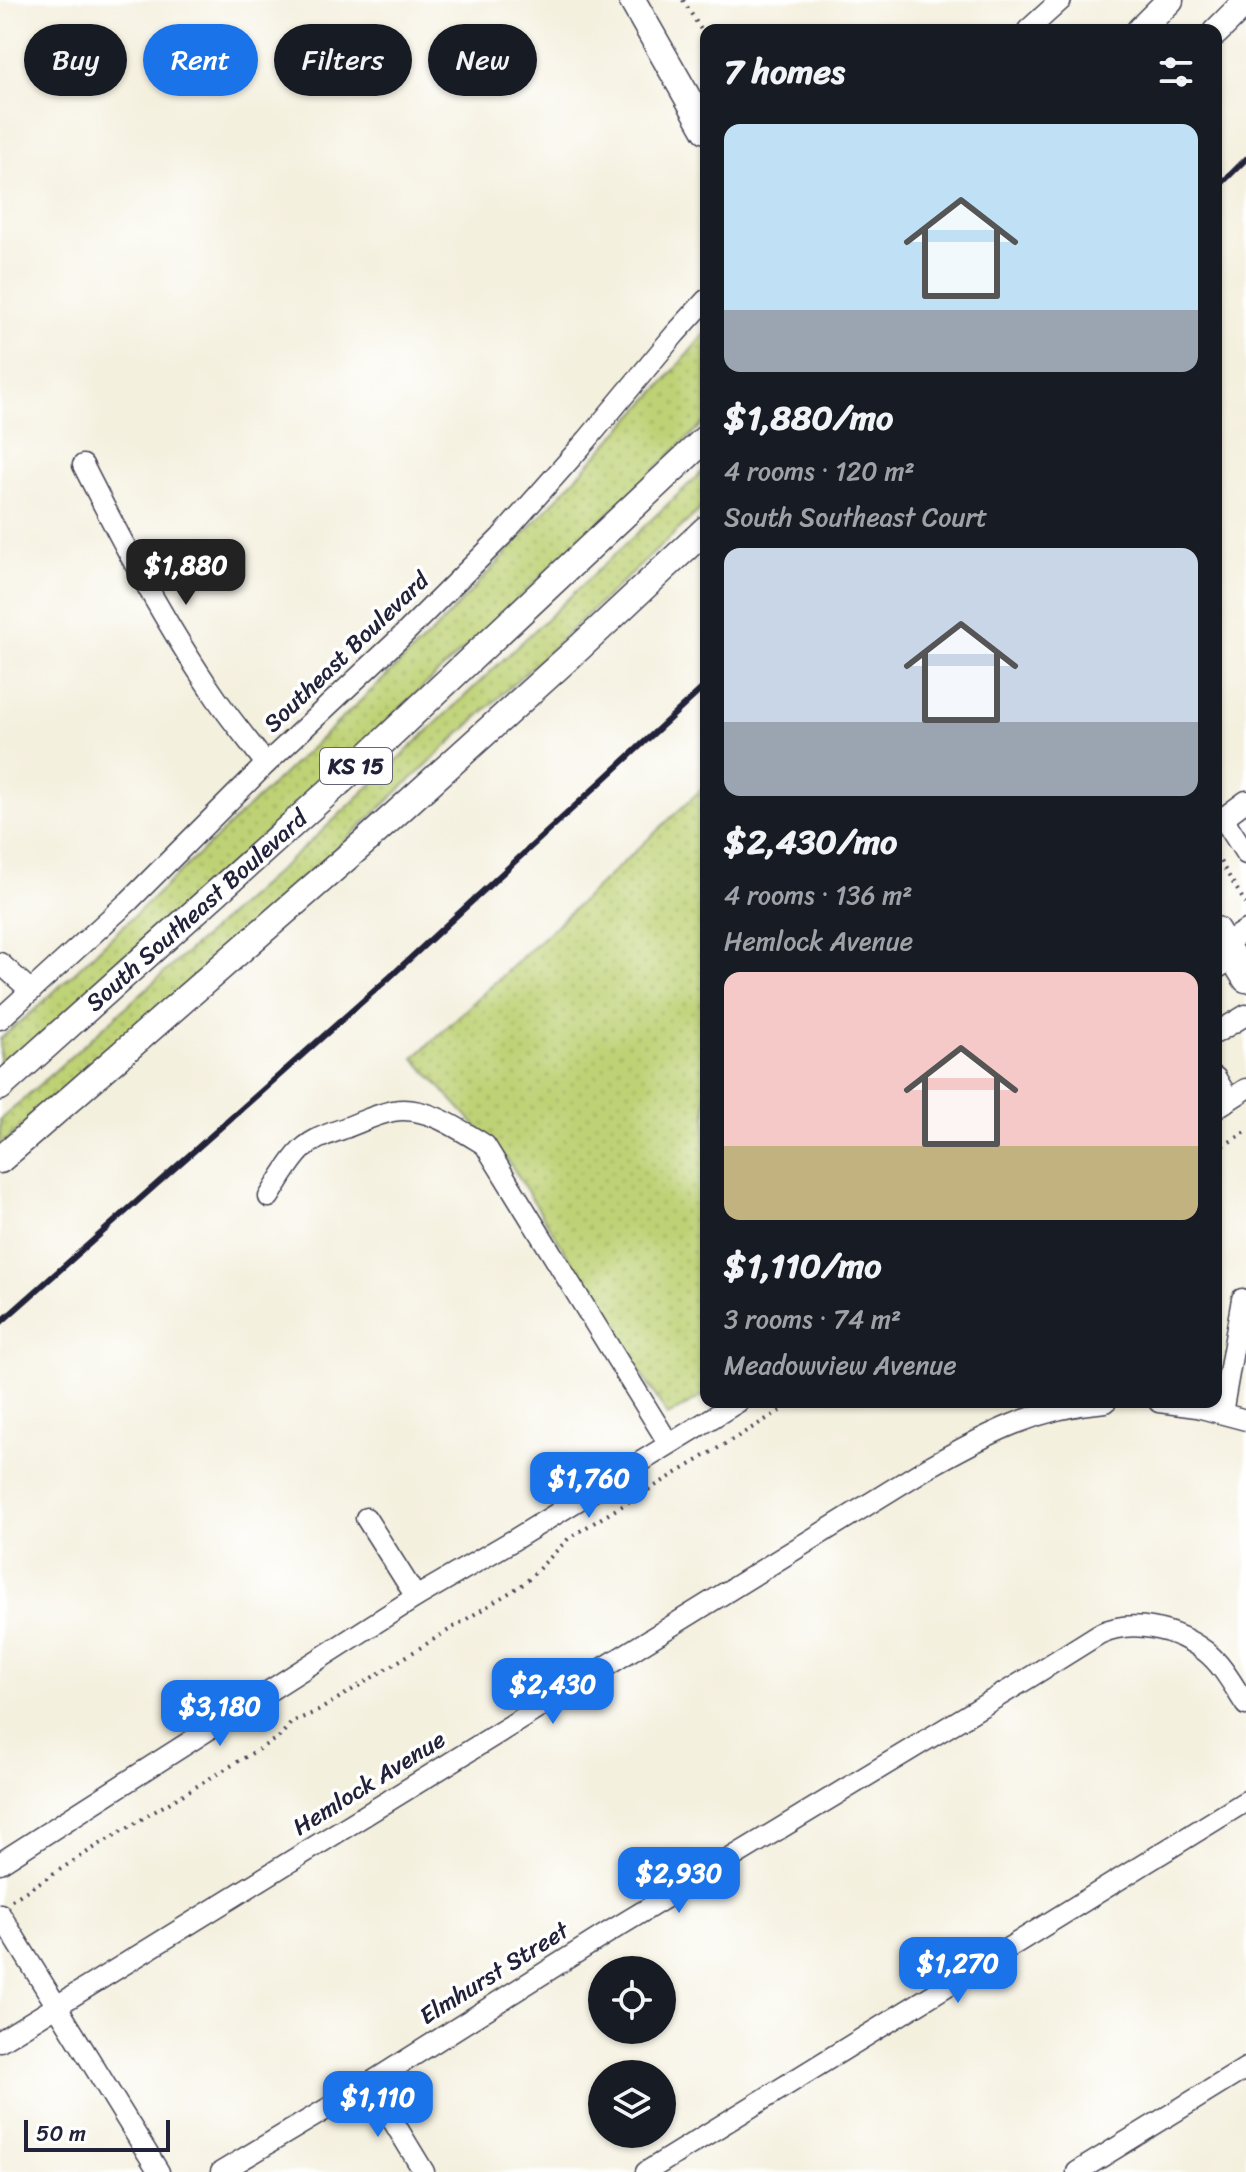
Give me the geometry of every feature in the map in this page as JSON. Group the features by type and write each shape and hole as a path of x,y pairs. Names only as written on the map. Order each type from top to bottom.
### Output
{"main road":[{"path":"632,0 700,119"},
{"path":"1146,24 1170,0"},
{"path":"1222,26 1246,2"},
{"name":"South Southeast Boulevard","path":"0,1087 352,771 700,444"},
{"name":"KS 15","path":"0,1160 368,839 700,535"}],"street":[{"path":"1035,24 1061,0"},
{"name":"Southeast Boulevard","path":"0,1019 129,901 501,537 700,307"},
{"path":"83,465 114,527 178,637 213,694 266,764"},
{"path":"1222,818 1246,801"},
{"path":"1222,823 1245,849"},
{"path":"0,963 31,991"},
{"path":"1222,1029 1246,1015"},
{"path":"269,1197 297,1155 307,1146 321,1137 351,1126 394,1111 424,1113 461,1129 485,1145 669,1444"},
{"path":"1222,1413 1242,1299"},
{"path":"0,1863 416,1597 728,1408"},
{"name":"Hemlock Avenue","path":"0,2041 927,1468 1019,1421 1063,1408"},
{"path":"1193,1408 1246,1420"},
{"path":"366,1518 416,1597"},
{"name":"Elmhurst Street","path":"221,2172 370,2083 600,1937 1108,1629 1126,1626 1158,1629 1183,1638 1206,1652 1225,1672 1246,1705"},
{"path":"646,2172 1246,1801"},
{"path":"6,1907 58,2005 159,2172"},
{"path":"1077,2172 1246,2068"},
{"path":"370,2083 424,2172"}],"path":[{"path":"683,0 700,28"},
{"path":"1222,865 1246,904"},
{"path":"1222,1146 1246,1132"},
{"path":"6,1907 97,1846 279,1737 292,1722 318,1711 525,1583 570,1537 785,1408"}],"green space":[{"path":"700,339 700,427 242,855 0,1071 0,1039 39,1006 434,631 660,387"},
{"path":"700,474 700,510 359,828 0,1146 0,1120 320,833"},
{"path":"700,791 700,1397 668,1416 509,1162 414,1058"}],"railway":[{"path":"1222,183 1246,159"},
{"path":"0,1323 390,977 700,691"}]}
